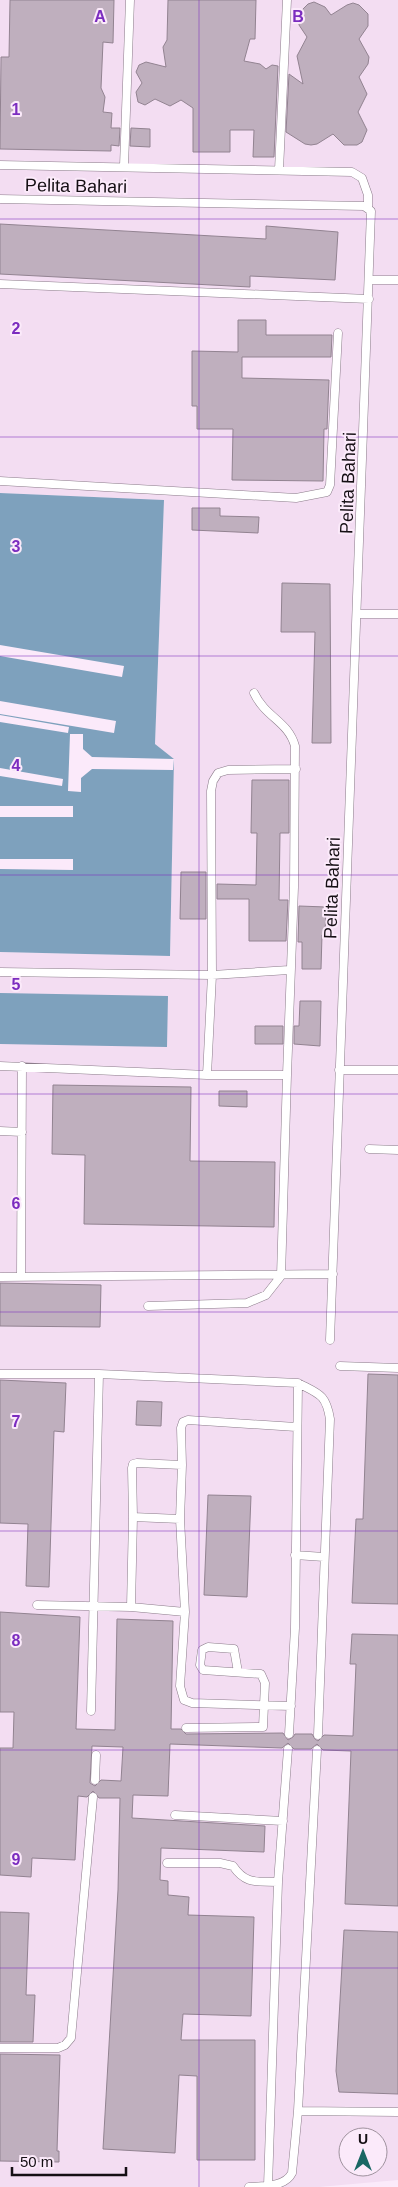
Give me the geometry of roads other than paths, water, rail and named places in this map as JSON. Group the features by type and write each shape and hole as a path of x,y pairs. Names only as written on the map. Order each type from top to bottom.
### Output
{"lane":[{"path":"124,166 130,0"},
{"path":"279,170 287,0"},
{"path":"0,165 352,172 362,178 368,195 368,208"},
{"name":"Pelita Bahari","path":"0,200 368,208 371,211 358,614 330,1340"},
{"path":"370,280 398,280"},
{"path":"0,284 369,299"},
{"path":"0,480 296,498 327,492 330,485 338,333"},
{"path":"358,614 398,614"},
{"path":"148,1306 247,1303 266,1295 281,1276 289,970 294,888 296,768 291,734 287,728 266,713 254,693"},
{"path":"207,1075 212,975 211,818 213,781 218,773 228,770 296,768"},
{"path":"0,972 212,975 289,970"},
{"path":"0,1066 207,1075 287,1075"},
{"path":"21,1277 22,1066"},
{"path":"339,1070 398,1070"},
{"path":"0,1131 22,1132"},
{"path":"369,1149 398,1150"},
{"path":"0,1277 281,1276 333,1274"},
{"path":"340,1366 398,1368"},
{"path":"0,1374 100,1374 298,1383 321,1395 327,1402 330,1419 318,1734"},
{"path":"91,1711 100,1374"},
{"path":"289,1734 295,1628 298,1383"},
{"path":"290,1706 265,1707 192,1703 184,1700 180,1686 185,1612 180,1519 181,1428 183,1422 188,1420 296,1426"},
{"path":"131,1607 133,1464 182,1465"},
{"path":"133,1517 180,1519"},
{"path":"295,1556 324,1557"},
{"path":"37,1605 131,1607 185,1612"},
{"path":"186,1728 260,1728 264,1724 265,1683 261,1674 203,1670 200,1665 202,1650 208,1647 234,1649 238,1672"},
{"path":"268,2186 278,1882 288,1749"},
{"path":"249,2187 268,2186 286,2181 292,2173 298,2111 317,1750"},
{"path":"95,1780 96,1755"},
{"path":"0,2048 58,2048 65,2045 71,2038 93,1797"},
{"path":"175,1815 283,1821"},
{"path":"167,1863 232,1866 240,1876 250,1881 278,1882"},
{"path":"298,2111 398,2112"}],"water":[{"path":"0,493 164,500 155,744 174,759 170,956 0,952"},
{"path":"0,993 168,996 167,1047 0,1044"}]}
